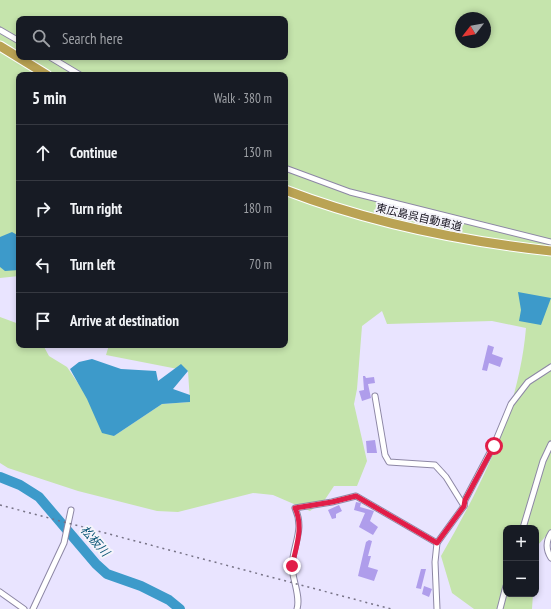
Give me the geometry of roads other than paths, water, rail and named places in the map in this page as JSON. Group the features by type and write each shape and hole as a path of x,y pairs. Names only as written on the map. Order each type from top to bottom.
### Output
{"highway":[{"path":"0,46 16,56"},
{"path":"23,60 42,72"},
{"name":"東広島呉自動車道","path":"288,191 355,214 412,229 473,241 551,251"}],"street":[{"path":"0,30 16,39"},
{"path":"55,60 75,72"},
{"path":"288,169 350,192 551,242"},
{"path":"437,609 435,562 437,543 464,506 465,500 494,446 511,404 523,387 551,367"},
{"path":"375,396 385,455 389,462 435,465 446,477 464,506"},
{"path":"524,525 543,461 551,444"},
{"path":"297,609 292,566 299,534 300,518 295,508 332,502 356,496 437,543"},
{"path":"33,609 64,543 71,510"},
{"path":"551,533 547,539 547,552 551,558"},
{"path":"0,592 24,609"},
{"path":"500,609 503,597"}],"water":[{"path":"12,232 16,234 16,270 5,271 0,267 0,237"},
{"path":"518,292 551,298 541,325 519,321 521,310"},
{"path":"92,359 121,369 156,371 158,381 181,364 188,371 173,389 190,395 190,402 162,404 114,436 102,433 87,399 70,369 79,362"}],"waterway":[{"name":"松板川","path":"0,477 20,485 39,497 96,564 107,574 141,586 169,600 180,609"}],"railway":[{"path":"0,505 391,609"}]}
